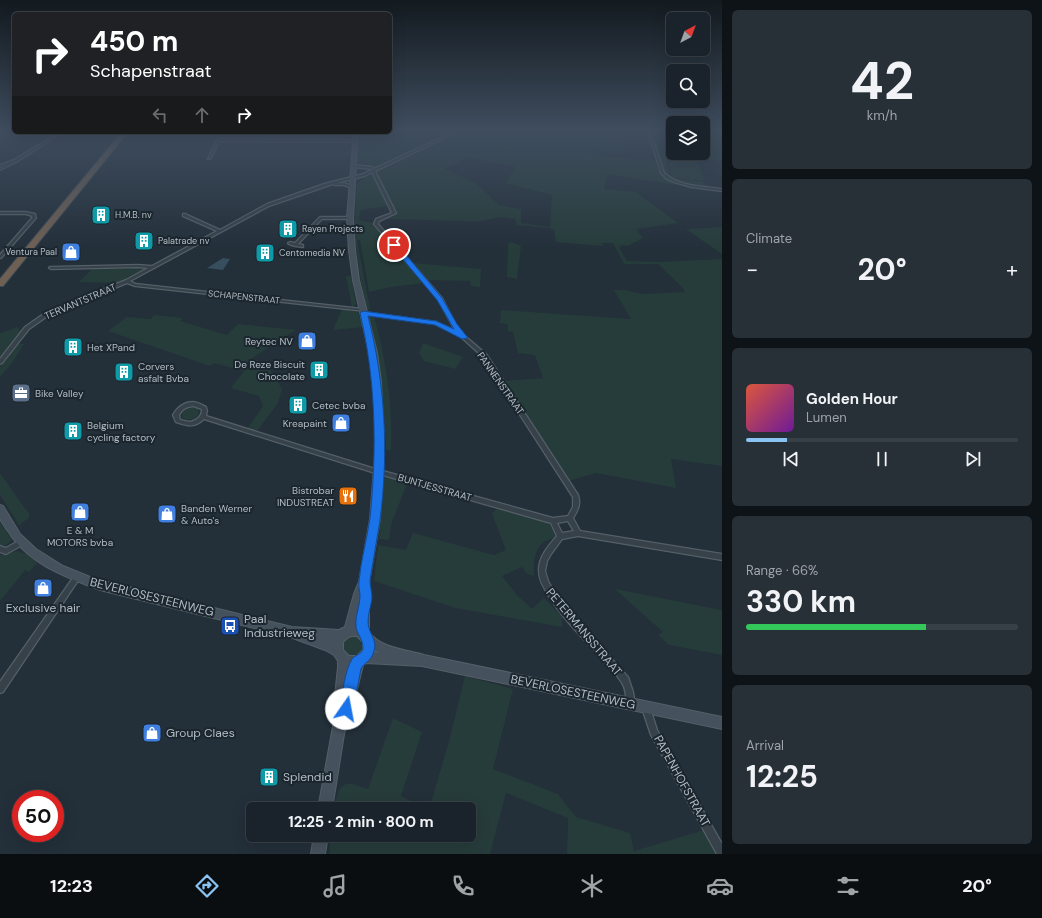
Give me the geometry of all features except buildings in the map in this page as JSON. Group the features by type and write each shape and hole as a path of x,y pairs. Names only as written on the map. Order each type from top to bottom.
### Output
{"highway":[{"path":"0,274 87,171"},
{"path":"0,284 93,171"}],"main road":[{"path":"340,721 338,708 343,678 341,655 338,643 345,634 358,594 364,582 375,519 379,471 379,411 377,382 371,346 356,280 352,251 350,218 354,171"},
{"name":"BEVERLOSESTEENWEG","path":"0,509 22,542 57,568 77,577 292,632 331,646 341,655"},
{"path":"326,802 340,721 346,709 362,659 369,649 362,626 366,596 364,582"},
{"path":"345,634 357,631 366,638"},
{"name":"BEVERLOSESTEENWEG","path":"292,632 345,634"},
{"name":"BEVERLOSESTEENWEG","path":"366,638 374,646 409,655 424,661 722,723"},
{"path":"341,655 353,662 362,659"},
{"name":"BEVERLOSESTEENWEG","path":"362,659 424,661"},
{"path":"318,854 320,842"}],"street":[{"name":"TERVANTSTRAAT","path":"0,362 27,328 41,317 127,281 268,205 368,171"},
{"name":"PANNENSTRAAT","path":"374,171 394,213 377,220 376,224 440,300 454,325 464,338 488,361 574,494 577,504 570,518"},
{"path":"663,171 668,179 685,184 722,190"},
{"name":"TERVANTSTRAAT","path":"325,186 343,184 352,188"},
{"path":"0,213 34,215 34,218 0,257"},
{"path":"184,215 220,231"},
{"path":"296,245 321,218 350,218"},
{"path":"290,243 302,246"},
{"name":"TERVANTSTRAAT","path":"51,268 152,267"},
{"name":"SCHAPENSTRAAT","path":"127,281 135,285 363,311 436,323 464,338"},
{"path":"193,404 204,408 203,417 195,422 186,424 178,421 176,415 184,406 193,404"},
{"name":"BUNTJESSTRAAT","path":"203,417 379,471 553,521 570,518"},
{"path":"570,518 578,533"},
{"path":"553,521 560,536 578,533 722,557"},
{"name":"PETERMANSSTRAAT","path":"560,536 543,564 542,577 547,590 625,681 632,705"},
{"path":"0,549 6,551 22,542"},
{"path":"0,689 77,577"},
{"name":"PAPENHOFSTRAAT","path":"646,708 654,732 722,853"}],"green space":[{"path":"375,171 449,171 477,184 499,205 521,209 521,223 550,227 552,195 505,183 513,171 668,171 670,178 704,182 706,185 722,188 722,192 607,174 604,189 636,192 678,223 636,229 643,238 628,246 622,245 619,247 627,261 659,262 722,259 722,466 671,459 676,488 596,473 569,481 503,381 543,378 535,355 518,353 513,332 508,331 507,324 500,323 501,310 631,319 614,290 625,290 642,294 685,292 682,287 658,264 624,264 613,243 602,243 603,246 556,242 554,230 550,228 517,225 515,219 500,217 481,221 465,221 385,219 395,214 390,213 388,206 360,210 359,220 373,223 425,283 391,287 369,292 360,240 357,240 370,309 367,309 360,276 356,246 355,217 357,184 371,173 375,178"},
{"path":"671,171 701,171 704,181 672,177"},
{"path":"722,227 722,254 686,229"},
{"path":"511,242 521,246 517,279 507,277 508,243"},
{"path":"413,263 481,269 480,287 471,286 470,281 426,280"},
{"path":"147,268 116,283 79,282 92,269"},
{"path":"346,276 351,276 356,304 352,308"},
{"path":"342,309 358,312 363,327 333,330"},
{"path":"154,315 182,318 180,321 227,335 238,324 296,330 252,358 268,366 282,389 278,403 257,431 248,428 263,406 259,396 231,388 244,371 214,363 210,366 108,331 127,317 151,319"},
{"path":"369,316 374,316 388,382 391,416 391,450 386,450 381,382"},
{"path":"17,327 21,331 0,359 0,333"},
{"path":"423,343 463,357 455,369 424,361 419,353"},
{"path":"17,344 24,344 12,363 0,377 0,367"},
{"path":"188,407 198,409 199,413 196,417 190,419 182,418 182,413"},
{"path":"0,473 29,514 29,518 19,525 0,495"},
{"path":"387,477 408,481 391,525 389,540 379,539 384,479"},
{"path":"499,507 548,521 556,537 544,542 538,549 534,562 534,576 527,574 522,567 502,576 517,595 532,609 544,598 562,617 562,627 455,608 374,581 378,545 406,550 413,533 494,555 506,550 492,513"},
{"path":"0,523 12,540 6,545 0,545"},
{"path":"18,551 26,554 37,563 29,572 25,570 0,601 0,555"},
{"path":"615,589 722,610 722,655 669,645 658,635 663,632"},
{"path":"353,636 360,639 363,646 360,653 353,656 346,653 343,646 346,639"},
{"path":"465,676 513,689 493,769 558,794 576,817 630,833 634,851 704,830 718,854 567,854 568,818 506,793 490,854 329,854 330,842 476,842 476,802 431,802 449,741"},
{"path":"393,718 422,732 401,796 413,802 336,802 339,792 344,785 352,784 368,789"}],"water":[{"path":"223,258 230,259 223,270 207,268"}],"place":[{"name":"H.M.B. nv","path":"101,215"},
{"name":"Rayen Projects","path":"288,229"},
{"name":"Palatrade nv","path":"144,241"},
{"name":"Ventura Paal","path":"71,252"},
{"name":"Centomedia NV","path":"265,253"},
{"name":"Reytec NV","path":"307,341"},
{"name":"Het XPand","path":"73,347"},
{"name":"De Reze Biscuit Chocolate","path":"319,370"},
{"name":"Corvers asfalt Bvba","path":"124,372"},
{"name":"Bike Valley","path":"21,393"},
{"name":"Cetec bvba","path":"298,405"},
{"name":"Kreapaint","path":"341,423"},
{"name":"Belgium cycling factory","path":"73,431"},
{"name":"Bistrobar INDUSTREAT","path":"348,496"},
{"name":"E & M MOTORS bvba","path":"80,512"},
{"name":"Banden Werner & Auto's","path":"167,514"},
{"name":"Exclusive hair","path":"43,588"},
{"name":"Paal Industrieweg","path":"230,626"},
{"name":"Group Claes","path":"152,733"},
{"name":"Splendid","path":"269,777"}],"route":[{"path":"346,709 354,669 358,662 365,657 369,649 368,640 364,635 362,626 366,596 364,582 375,519 379,471 380,442 377,382 371,342 363,313 380,314 436,323 450,329 464,338 454,325 440,300 394,245"}]}
